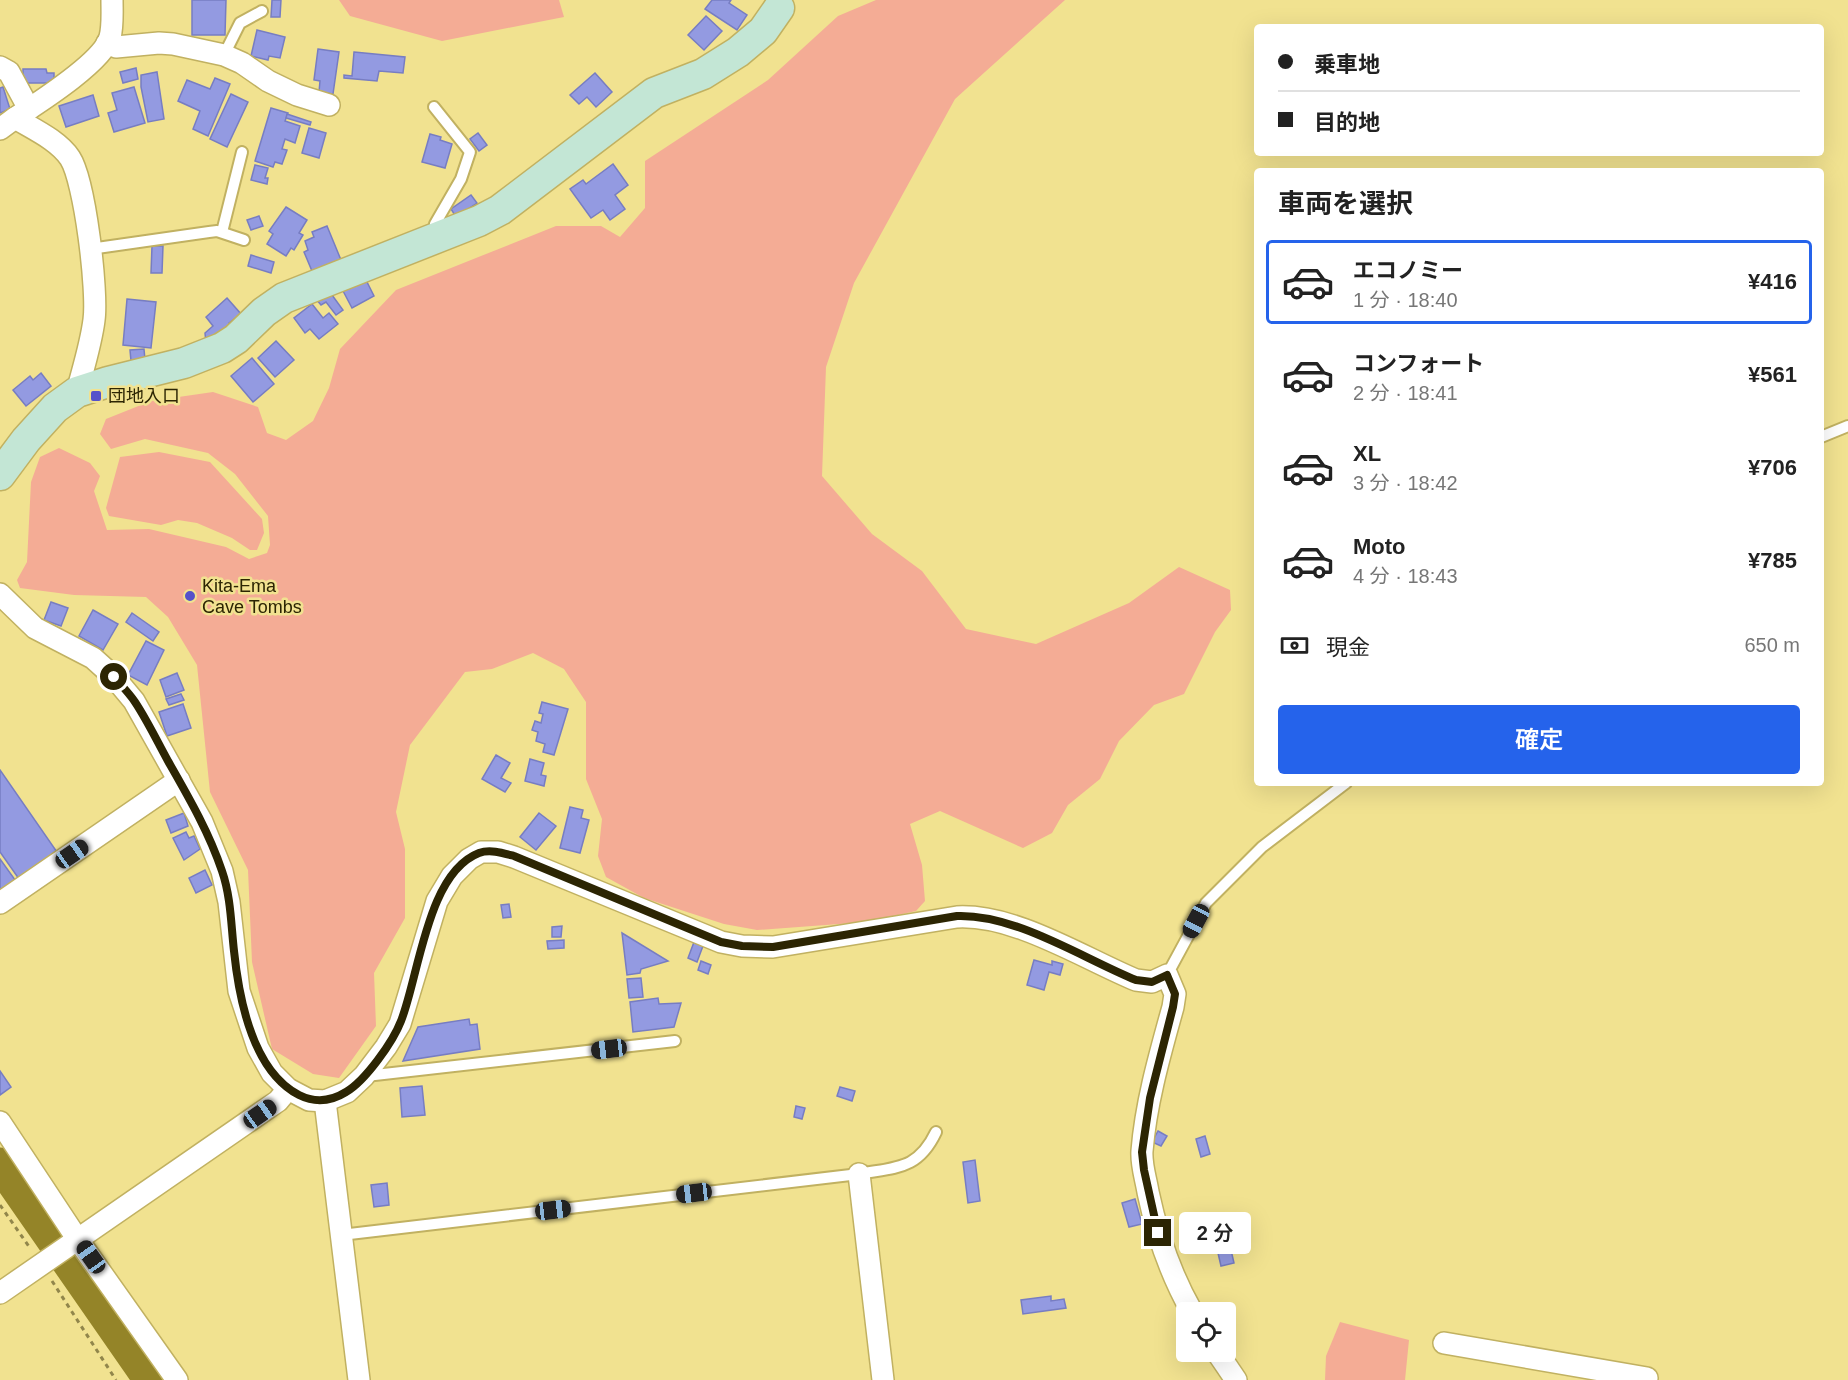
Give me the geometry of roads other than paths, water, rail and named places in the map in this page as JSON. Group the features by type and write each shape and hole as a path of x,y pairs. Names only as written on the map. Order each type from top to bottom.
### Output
{"street":[{"path":"15,118 70,80 100,53 110,37 112,0"},
{"path":"0,475 26,440 55,408 77,392 184,363 222,348 236,339 264,312 284,297 479,221 500,210 654,93 703,74 738,52 763,31 776,3"},
{"path":"107,43 117,47 172,44 224,55 297,95 329,105"},
{"path":"0,67 9,72 15,118 61,148 70,157 77,171 90,249 95,299 94,321 77,392"},
{"path":"0,594 35,628 93,658 114,677 134,701 202,822 222,871 229,902 239,991 246,1015 258,1048 272,1072 288,1089 309,1100 325,1101 347,1092 364,1076 400,1024 436,901 452,876 469,859 481,852 498,852 514,856 721,942 742,946 773,947 969,916 1017,928 1047,939 1136,980 1152,982 1167,975 1175,994 1150,1098 1142,1152 1162,1248 1187,1302"},
{"path":"0,903 179,780"},
{"path":"0,1293 278,1101 288,1089"},
{"path":"325,1101 359,1380"},
{"path":"0,1122 76,1241 177,1380"},
{"path":"859,1174 884,1380"},
{"path":"1444,1343 1647,1378 1646,1380"},
{"path":"1224,1362 1236,1380"}],"lane":[{"path":"224,55 240,23 262,11"},
{"path":"434,108 470,152 461,179 435,224 434,238"},
{"path":"222,232 242,152"},
{"path":"90,249 217,231 244,240"},
{"path":"1824,436 1848,426"},
{"path":"1167,975 1206,903 1262,847 1342,786"},
{"path":"364,1076 675,1041"},
{"path":"341,1235 859,1174 907,1165 918,1158 936,1132"}],"waterway":[{"path":"0,1164 150,1380"}],"place":[{"name":"団地入口","path":"96,396"},
{"name":"Kita-Ema Cave Tombs","path":"190,596"}]}
